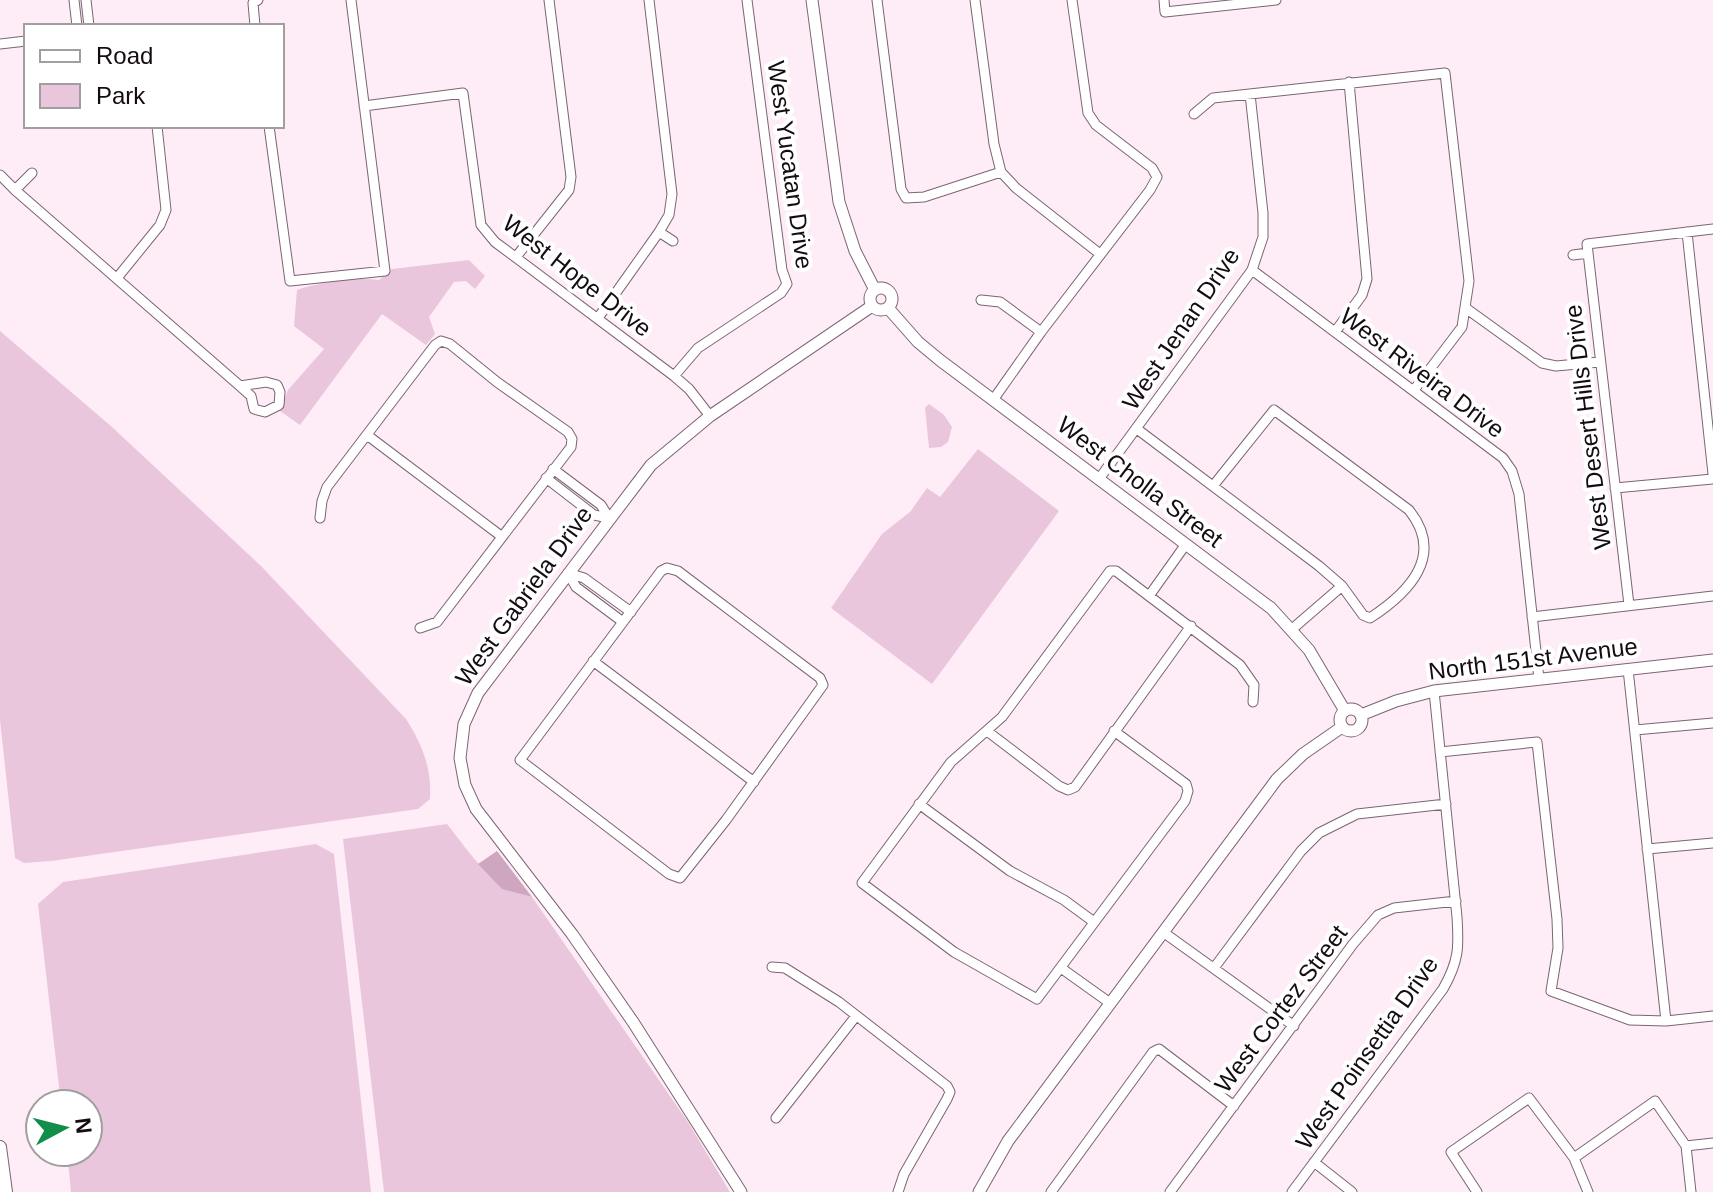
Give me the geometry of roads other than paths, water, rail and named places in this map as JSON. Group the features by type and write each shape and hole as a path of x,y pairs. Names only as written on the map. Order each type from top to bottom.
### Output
{"main road":[{"path":"0,1147 6,1192"}],"street":[{"path":"74,0 77,24"},
{"path":"86,0 89,24"},
{"path":"255,24 253,3 258,0"},
{"path":"269,128 290,281 385,271 351,0"},
{"path":"516,257 569,190 571,177 549,0"},
{"path":"598,318 669,215 672,194 649,0"},
{"name":"West Yucatan Drive","path":"674,376 698,348 781,293 787,284 782,270 747,0"},
{"path":"812,0 839,202 855,251 875,290"},
{"path":"877,0 901,189 906,198 913,199 1001,172"},
{"path":"975,0 994,144 1001,172 1016,188 1100,254"},
{"path":"993,400 1157,177 1152,168 1096,125 1088,113 1072,0"},
{"path":"1164,0 1165,12 1276,0"},
{"path":"0,44 24,41"},
{"path":"1194,114 1213,98 1445,73 1469,281 1467,309 1462,327 1414,390"},
{"path":"1335,332 1362,295 1367,279 1349,82"},
{"name":"West Hope Drive","path":"364,106 463,93 481,225 495,242 674,376 689,389 710,416"},
{"name":"West Jenan Drive","path":"1099,479 1252,270 1263,237 1263,213 1250,94"},
{"path":"117,278 160,225 166,210 157,128"},
{"path":"15,190 32,173"},
{"path":"0,175 251,396 254,409 265,412 279,405 277,385 266,382 240,386"},
{"path":"1573,255 1588,249 1713,229"},
{"path":"659,232 673,241"},
{"path":"1615,488 1713,476 1687,232"},
{"name":"West Desert Hills Drive","path":"1588,249 1629,605"},
{"name":"West Riveira Drive","path":"1252,270 1503,458 1512,471 1519,494 1539,679"},
{"path":"886,289 891,294 892,302 888,308 881,310 872,306 871,296 875,290 886,289"},
{"path":"981,300 1000,302 1041,332"},
{"name":"West Gabriela Drive","path":"741,1192 673,1081 617,999 476,809 462,774 462,734 472,703 651,465 710,416 872,306"},
{"name":"West Cholla Street","path":"888,308 931,354 1271,608 1309,650 1345,711"},
{"path":"1467,309 1542,363 1556,366 1600,362"},
{"path":"320,518 327,487 441,341 450,344 568,432 572,439 571,447 437,622 420,628"},
{"path":"1137,429 1319,566 1342,586 1363,615 1370,618 1412,582 1422,567 1426,543 1409,510 1274,410 1213,486"},
{"path":"367,435 501,536"},
{"path":"550,474 601,505 609,518"},
{"path":"550,474 594,515 609,518"},
{"path":"576,501 583,492"},
{"path":"1149,596 1186,544"},
{"path":"667,568 678,571 820,678 823,685 680,878 669,874 520,760 631,612 661,571 667,568"},
{"path":"1114,731 1186,784 1188,791 1185,801 1037,999 954,952 862,883 951,762 1002,717 1110,571 1116,571 1240,665 1254,685 1253,702"},
{"path":"568,573 584,578 631,612"},
{"path":"568,573 576,587 623,622"},
{"path":"1291,630 1342,586"},
{"path":"1532,617 1713,596"},
{"path":"987,731 1068,790 1075,787 1191,626"},
{"name":"North 151st Avenue","path":"1361,715 1434,691 1713,660"},
{"path":"593,661 754,782"},
{"path":"1628,669 1666,1021"},
{"name":"West Poinsettia Drive","path":"1292,1192 1443,989 1455,968 1459,946 1456,901 1434,691"},
{"path":"1355,710 1361,715 1359,729 1352,732 1342,727 1340,717 1345,711 1355,710"},
{"path":"1635,730 1713,723"},
{"path":"979,1192 1008,1141 1277,779 1303,754 1342,727"},
{"path":"1440,752 1537,742 1557,919 1558,948 1551,991 1630,1020 1666,1021 1713,1016"},
{"path":"919,804 1010,871 1064,900 1094,922"},
{"path":"1214,968 1301,851 1319,833 1357,814 1446,804"},
{"path":"1647,849 1713,843"},
{"name":"West Cortez Street","path":"1170,1192 1353,944 1378,915 1394,908 1456,901"},
{"path":"1163,932 1294,1026"},
{"path":"772,967 785,968 856,1016 947,1086 950,1092 904,1174 898,1192"},
{"path":"1061,968 1110,1003"},
{"path":"776,1118 856,1016"},
{"path":"1051,1192 1153,1052 1159,1049 1234,1106"},
{"path":"1477,1192 1451,1152 1529,1098 1574,1158 1588,1192"},
{"path":"1574,1158 1655,1101 1686,1146 1691,1192"},
{"path":"1686,1146 1713,1143"},
{"path":"1314,1162 1352,1192"}]}
